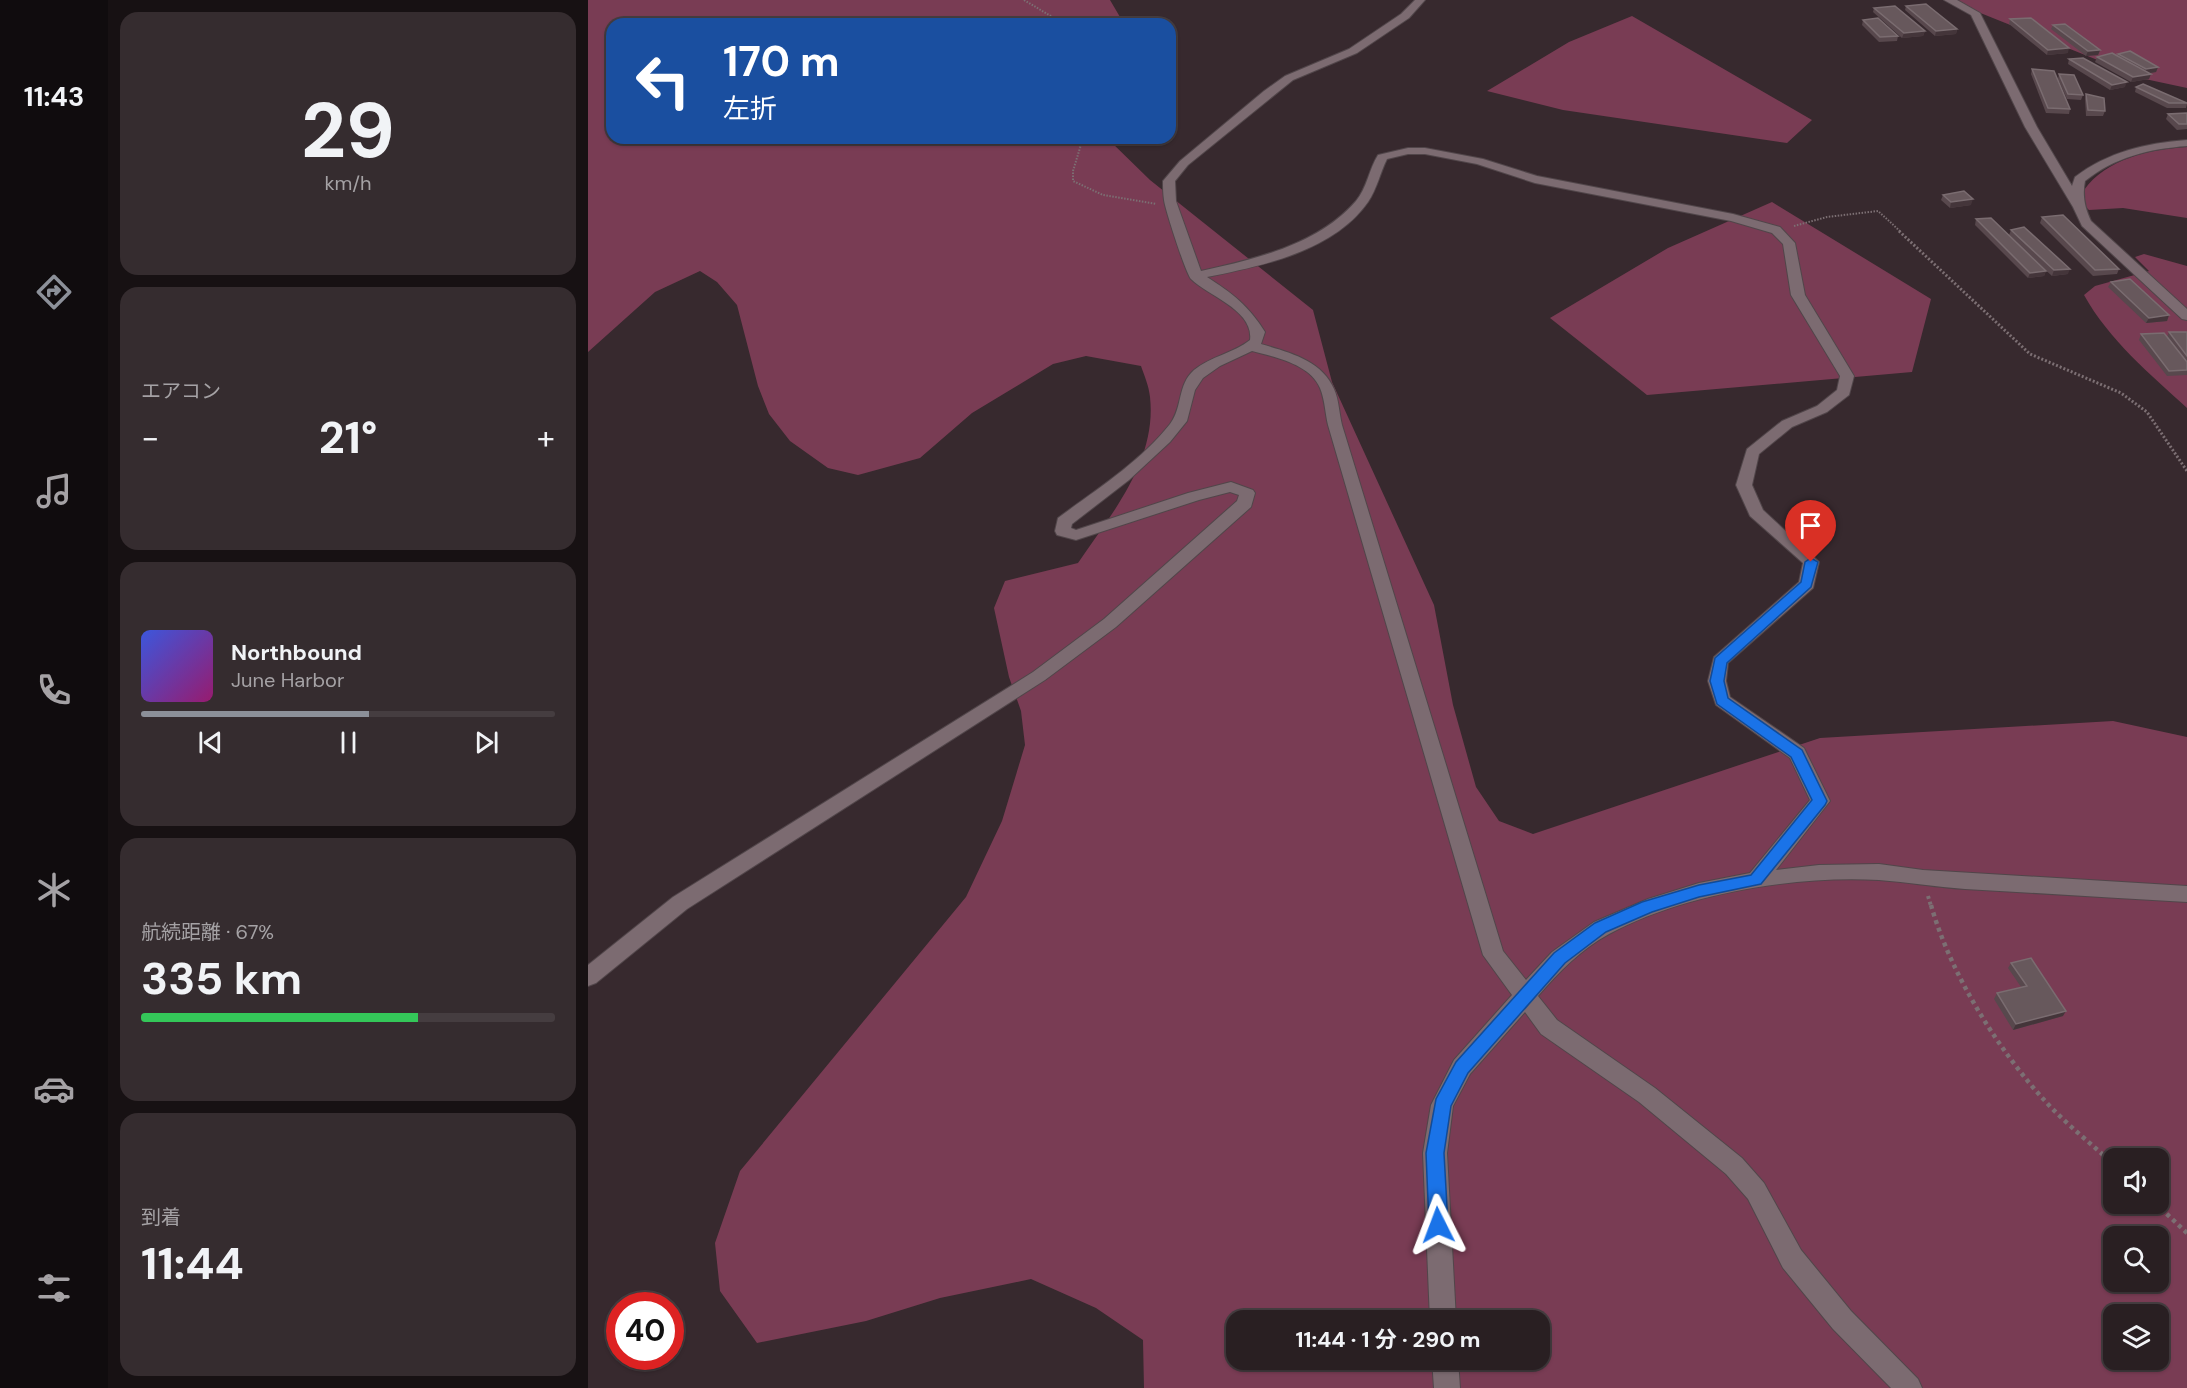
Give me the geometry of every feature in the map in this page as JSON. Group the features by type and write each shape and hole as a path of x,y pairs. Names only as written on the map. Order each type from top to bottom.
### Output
{"street":[{"path":"588,977 680,903 1039,676 1110,623 1245,503 1247,493 1231,487 1194,495 1076,535 1063,531 1064,522 1151,452 1179,423 1189,387 1209,365 1257,341 1258,332 1232,299 1196,276 1172,206 1169,181 1184,163 1214,137 1289,78 1353,51 1405,16 1420,0"},
{"path":"1949,0 1975,13 2031,127 2086,223 2187,316"},
{"path":"2077,206 2076,194 2079,180 2102,163 2146,148 2187,142"},
{"path":"1196,276 1254,262 1303,244 1338,225 1363,202 1374,170 1382,157 1408,151 1425,151 1479,161 1535,179 1733,218 1776,230 1789,243 1798,295 1847,376 1844,392 1822,409 1787,424 1752,452 1744,485 1756,512 1811,562 1807,584 1720,661 1717,681 1722,700 1797,753 1820,801 1756,880"},
{"path":"1251,346 1299,362 1313,370 1326,387 1335,425 1494,955 1549,1027 1647,1095 1734,1166 1756,1191 1792,1259 1842,1320 1909,1388"},
{"path":"1443,1310 1435,1153 1442,1105 1462,1067 1559,958 1601,928 1648,907 1699,891 1756,880 1820,873 1879,872 1923,878 2187,894"},
{"path":"1446,1370 1447,1388"}],"path":[{"path":"1024,0 1054,18"},
{"path":"1081,144 1073,171 1073,181 1086,190 1105,198 1172,206"},
{"path":"1776,230 1827,217 1878,211 2030,354 2121,393 2147,412 2187,471"},
{"path":"1923,878 1940,937 1968,992 2016,1066 2047,1103 2103,1155"},
{"path":"2167,1214 2187,1233"}],"shaded area":[{"path":"588,0 1110,0 1120,18 606,18 606,144 1113,144 1150,180 1313,310 1332,382 1434,605 1453,705 1476,787 1499,821 1533,834 1820,738 2113,721 2187,737 2187,1388 1144,1388 1143,1340 1096,1308 1031,1279 940,1298 866,1321 757,1343 720,1291 715,1243 740,1171 966,897 1002,821 1025,745 1021,711 1009,677 994,608 1005,581 1078,563 1118,505 1139,464 1150,420 1149,393 1141,366 1086,356 1053,364 972,413 920,458 858,475 828,468 790,441 769,414 758,386 737,305 717,282 700,271 655,292 588,352"},
{"path":"1948,0 2187,0 2187,88 2145,79"},
{"path":"1632,16 1812,120 1787,143 1563,110 1487,91 1569,42"},
{"path":"2187,147 2187,218 2123,208 2089,210 2084,205 2084,190 2104,170 2144,153"},
{"path":"1772,202 1931,299 1912,372 1647,395 1550,318 1668,248"},
{"path":"2144,254 2187,266 2187,408 2118,342 2084,295 2095,286 2149,271 2135,257"}],"building":[{"path":"1926,4 1957,29 1936,31 1906,6"},
{"path":"1895,6 1925,31 1904,33 1874,8"},
{"path":"1878,18 1898,36 1880,37 1863,20"},
{"path":"2031,18 2069,48 2048,50 2010,19"},
{"path":"2065,24 2100,50 2088,51 2053,25"},
{"path":"2130,51 2158,67 2146,69 2118,54"},
{"path":"2112,53 2151,74 2133,77 2097,57"},
{"path":"2083,58 2127,82 2112,85 2069,59"},
{"path":"2032,69 2054,71 2070,109 2048,108"},
{"path":"2059,74 2074,75 2083,95 2068,94"},
{"path":"2143,84 2187,103 2169,103 2136,87"},
{"path":"2086,94 2104,98 2105,111 2088,110"},
{"path":"2187,113 2187,124 2179,124 2168,114"},
{"path":"1964,191 1973,199 1951,202 1943,195"},
{"path":"2063,215 2119,269 2095,270 2042,217"},
{"path":"1991,218 2046,271 2030,273 1976,219"},
{"path":"2024,227 2070,269 2054,270 2011,230"},
{"path":"2130,279 2169,315 2149,318 2111,282"},
{"path":"2169,332 2187,332 2187,356"},
{"path":"2164,333 2187,362 2187,370 2169,371 2141,334"},
{"path":"2031,958 2066,1011 2016,1024 1997,993 2027,986 2011,963"}],"route":[{"path":"1438,1225 1435,1153 1442,1105 1462,1067 1559,958 1601,928 1648,907 1699,891 1756,880 1820,801 1797,753 1722,700 1717,681 1720,661 1807,584 1811,562"}]}
